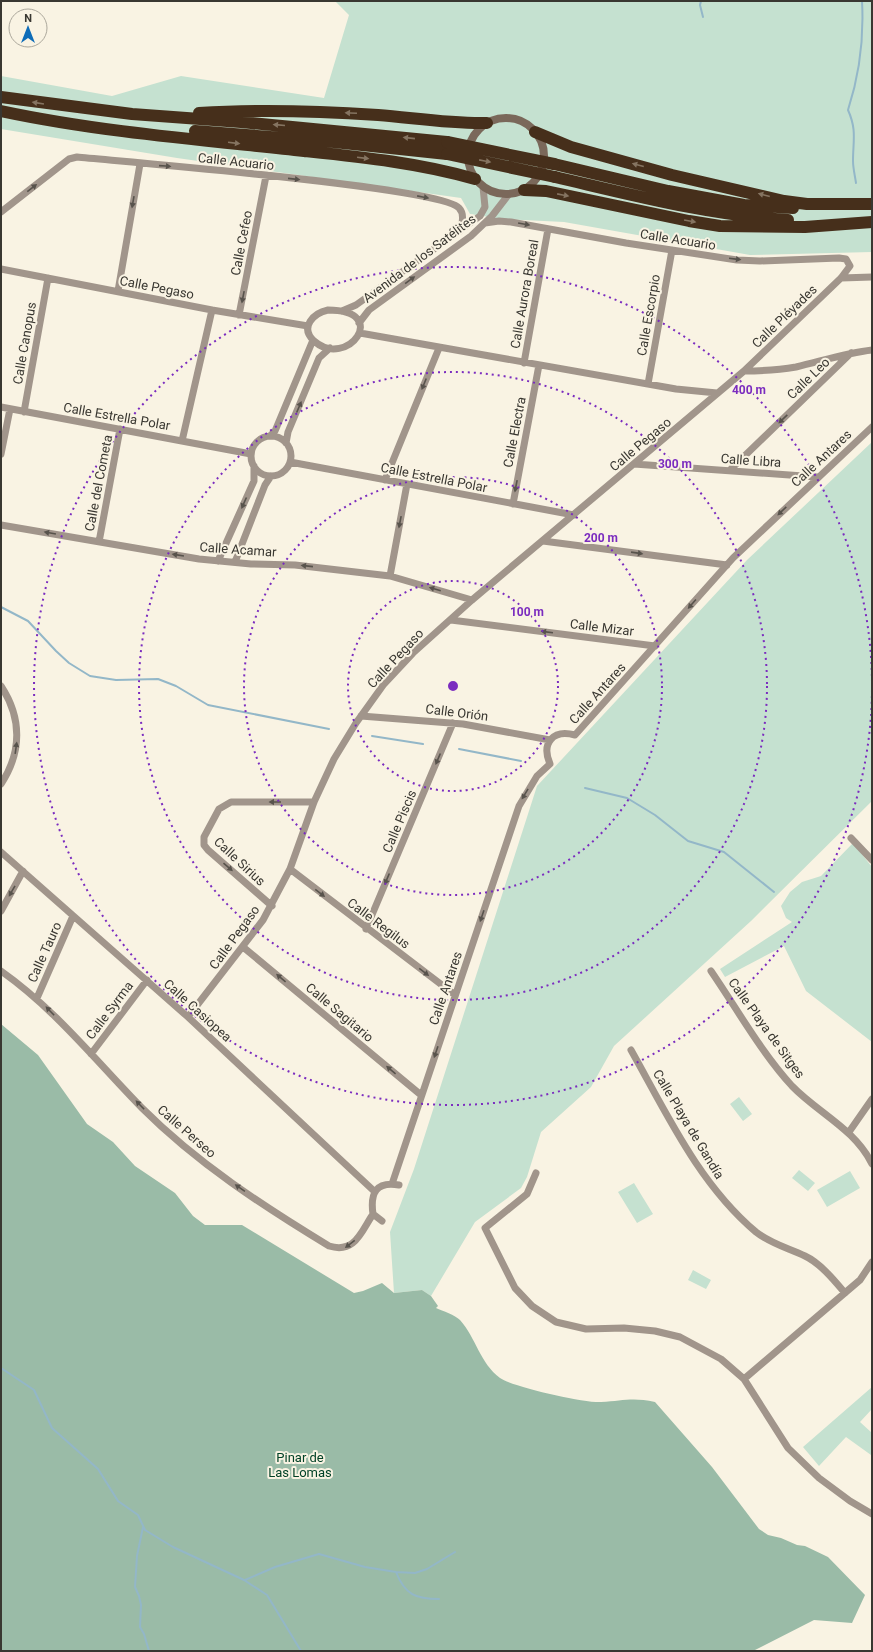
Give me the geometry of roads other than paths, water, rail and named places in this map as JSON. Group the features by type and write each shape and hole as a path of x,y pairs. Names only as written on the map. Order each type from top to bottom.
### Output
{"highway":[{"path":"1,98 56,106 132,114 346,131 554,164 668,191 744,205 802,209 872,204"},
{"path":"56,106 192,113 241,110 325,112 487,123"},
{"path":"1,110 110,125 334,142 447,148 484,161 665,202 743,217 804,221 872,215"},
{"path":"1,110 39,119 102,128 383,161 475,179"},
{"path":"535,132 570,147 672,175 784,201 807,204 872,204"},
{"path":"524,190 546,191 689,221 720,226 805,227 872,222"}],"street":[{"path":"496,119 513,119 525,124 535,132 542,144 544,157 542,170 535,181 524,190 509,194 491,192 483,188 475,179 469,167 467,154 470,142 477,131 487,123 496,119"},
{"name":"Calle Acuario","path":"1,212 69,159 78,157 342,184 449,202 459,208 462,215 460,231"},
{"path":"118,292 140,164"},
{"name":"Calle Cefeo","path":"239,315 266,176"},
{"name":"Avenida de los Satélites","path":"342,311 356,305 483,213 486,199 483,188"},
{"name":"Avenida de los Satélites","path":"359,323 369,310 471,236 485,223 509,194"},
{"name":"Calle Acuario","path":"485,223 511,222 737,260 760,261 846,259 850,266 841,278"},
{"name":"Calle Aurora Boreal","path":"524,363 548,229"},
{"name":"Calle Escorpio","path":"648,384 672,250"},
{"name":"Calle Pegaso","path":"1,269 212,310 308,326"},
{"path":"841,278 872,276"},
{"name":"Calle Canopus","path":"24,412 48,278"},
{"name":"Calle Pléyades","path":"744,371 841,278"},
{"path":"182,441 212,310"},
{"path":"328,310 342,311 354,315 359,323 360,333 356,339 341,348 330,348 320,345 313,340 309,333 308,326 313,317 320,312 328,310"},
{"path":"360,333 676,390 718,393"},
{"path":"270,436 275,431 313,340"},
{"path":"286,443 288,432 319,358 330,348"},
{"path":"385,480 439,348"},
{"path":"744,371 763,371 796,367 851,352 872,350"},
{"name":"Calle Leo","path":"730,470 851,352"},
{"name":"Calle Electra","path":"513,504 539,365"},
{"name":"Calle Pegaso","path":"188,1017 243,947 272,906 290,869 314,802 334,760 361,716 384,684 413,653 472,600 744,371"},
{"name":"Calle Estrella Polar","path":"1,407 251,454"},
{"path":"1,454 10,409"},
{"name":"Calle Antares","path":"374,1191 385,1184 395,1184 421,1095 519,806 537,776 550,764 546,756 546,748 550,740 558,734 566,732 575,735 726,565 817,477 872,427"},
{"name":"Calle del Cometa","path":"99,542 120,429"},
{"path":"218,561 254,481 254,466 251,454 256,443 263,438 270,436 281,438 286,443 291,453 290,462 286,469 271,476 263,474 254,466"},
{"name":"Calle Estrella Polar","path":"290,462 574,515"},
{"name":"Calle Libra","path":"634,464 817,477"},
{"path":"235,562 265,485 271,476"},
{"path":"390,576 407,484"},
{"name":"Calle Acamar","path":"1,525 218,561 295,565 390,576 472,600"},
{"path":"543,541 726,565"},
{"name":"Calle Mizar","path":"451,620 655,646"},
{"path":"1,686 9,698 16,718 17,742 14,760 1,784"},
{"name":"Calle Orión","path":"361,716 453,723 550,740"},
{"name":"Calle Piscis","path":"366,929 453,723"},
{"name":"Calle Sirius","path":"272,906 208,850 204,845 204,837 219,809 231,802 314,802"},
{"path":"851,838 872,860"},
{"name":"Calle Casiopea","path":"1,852 188,1017 374,1191"},
{"name":"Calle Regilus","path":"290,869 366,929 455,995"},
{"path":"1,911 23,871"},
{"name":"Calle Tauro","path":"37,998 74,916"},
{"name":"Calle Sagitario","path":"243,947 421,1095"},
{"name":"Calle Perseo","path":"1,971 37,998 143,1109 213,1170 278,1216 329,1246 338,1249 346,1248 353,1244 374,1214"},
{"name":"Calle Playa de Sitges","path":"711,971 775,1064 793,1086 849,1132 868,1156 872,1164"},
{"name":"Calle Syrma","path":"91,1054 147,980"},
{"name":"Calle Playa de Gandía","path":"631,1050 686,1146 708,1180 728,1206 757,1233 780,1247 806,1256 825,1272 845,1293"},
{"path":"849,1132 872,1099"},
{"path":"536,1173 527,1194 485,1228 515,1288 532,1306 556,1322 586,1329 624,1328 655,1331 680,1337 721,1359 744,1379 788,1448 819,1478 850,1501 872,1514"},
{"path":"374,1191 372,1199 374,1214 382,1221"},
{"path":"744,1379 860,1280 872,1262"}],"waterway":[{"path":"701,1 700,5 703,17"},
{"path":"856,183 853,164 854,130 848,110 860,56 862,1"},
{"path":"1,607 28,621 69,663 90,676 116,680 158,679 176,686 208,705 329,729"},
{"path":"372,736 423,744"},
{"path":"459,749 521,761"},
{"path":"585,788 627,798 655,815 688,841 724,852 774,892"},
{"path":"1,1368 34,1390 52,1428 98,1469 118,1501 138,1515 145,1530 173,1547 244,1580 267,1595 301,1651"},
{"path":"143,1527 137,1556 135,1587 141,1605 140,1627 144,1634 149,1651"},
{"path":"245,1580 275,1567 319,1554 365,1567 396,1572 415,1573 427,1569 455,1552"},
{"path":"396,1572 399,1580 407,1591 418,1597 439,1599"}],"park label":[{"name":"Pinar de Las Lomas","path":"300,1464"}]}
